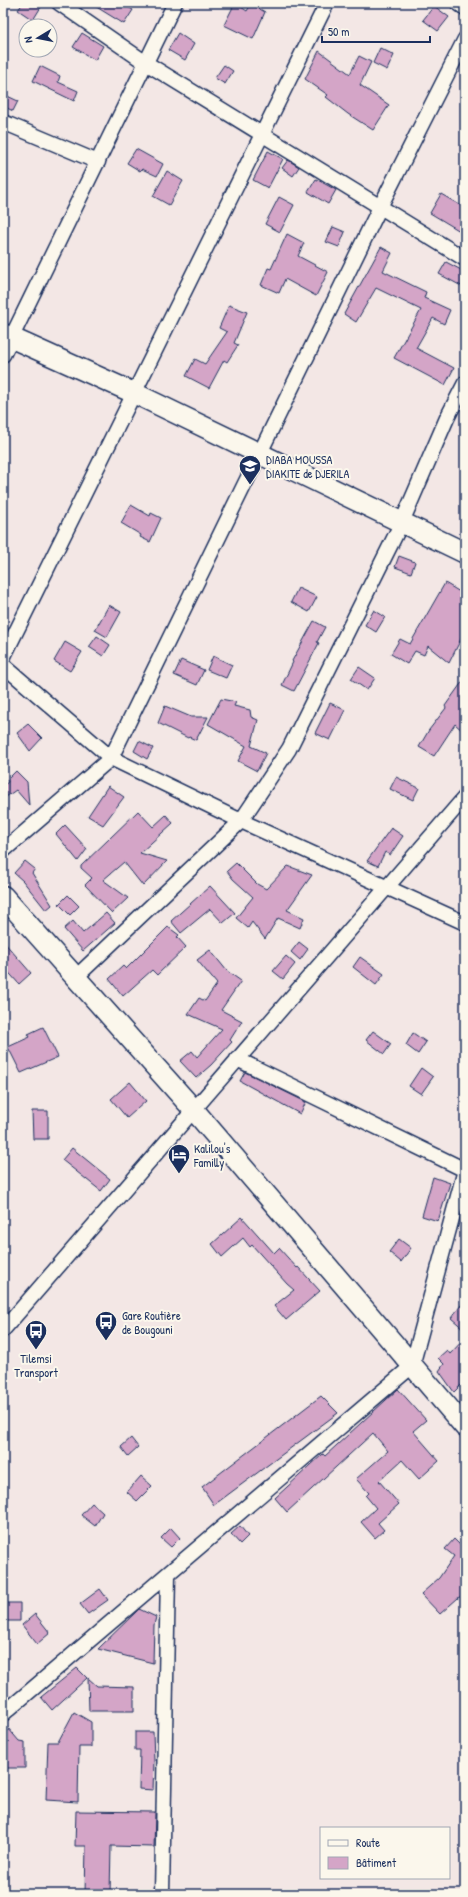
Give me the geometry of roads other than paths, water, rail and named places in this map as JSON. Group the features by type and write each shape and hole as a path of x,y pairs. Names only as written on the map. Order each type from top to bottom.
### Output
{"street":[{"path":"59,3 146,63 465,259"},
{"path":"175,3 98,162 6,342 134,393 465,552"},
{"path":"3,658 327,3"},
{"path":"458,3 465,8"},
{"path":"3,850 111,758 380,207 465,39"},
{"path":"3,122 98,162"},
{"path":"75,978 241,821 289,749 402,522 447,418 465,383"},
{"path":"3,665 111,758 241,821 465,923"},
{"path":"3,1330 193,1109 465,798"},
{"path":"3,896 193,1109 465,1427"},
{"path":"3,1714 412,1366 465,1170 237,1059"},
{"path":"162,1894 168,1574"}],"place":[{"name":"DIABA MOUSSA DIAKITE de DJERILA","path":"250,486"},
{"name":"Kalilou's Familly","path":"179,1174"},
{"name":"Gare Routière de Bougouni","path":"106,1342"},
{"name":"Tilemsi Transport","path":"36,1350"}]}
